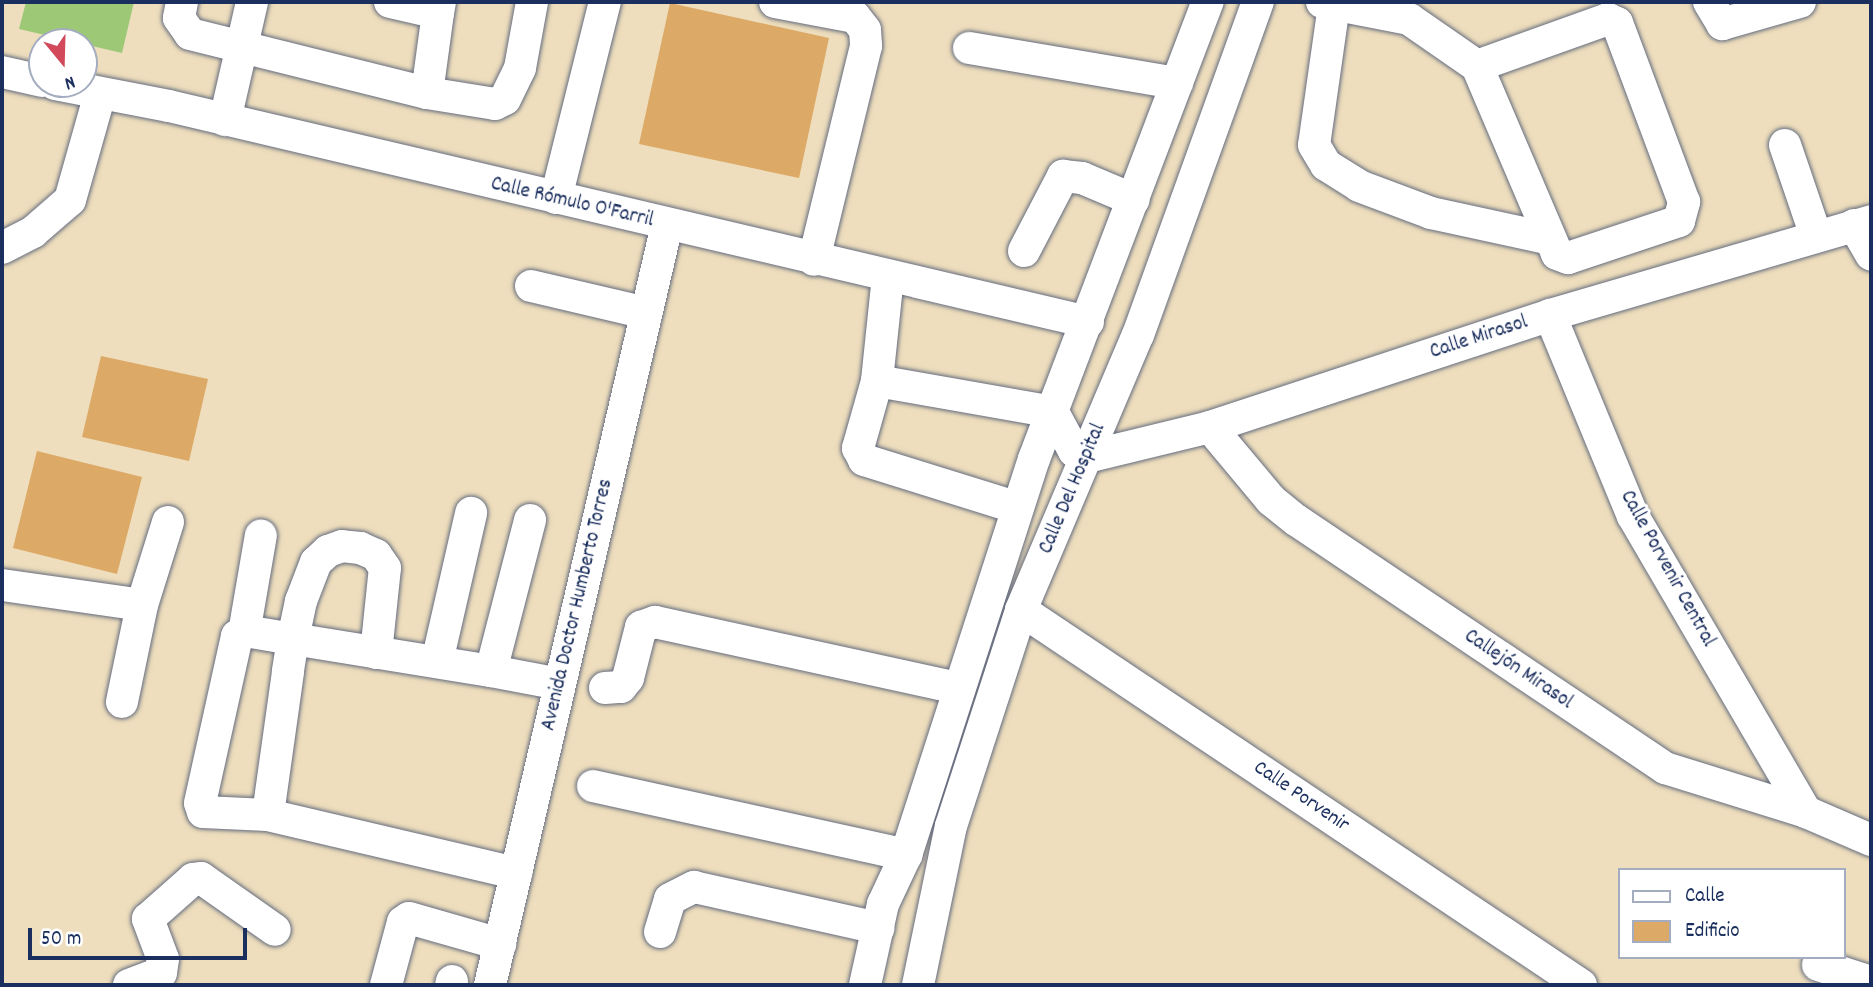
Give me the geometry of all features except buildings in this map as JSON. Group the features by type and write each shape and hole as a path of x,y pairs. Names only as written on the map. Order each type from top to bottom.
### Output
{"street":[{"path":"182,2 178,18 185,31 427,93 495,104 505,99 520,68 532,2"},
{"path":"225,120 252,2"},
{"path":"390,2 439,8 427,93"},
{"path":"556,198 604,2"},
{"path":"775,2 855,17 865,30 866,46 814,260"},
{"name":"Calle Del Hospital","path":"865,985 878,928 906,855 957,688 1018,508 1208,2"},
{"name":"Calle Del Hospital","path":"918,985 951,826 1021,610 1138,335 1258,2"},
{"path":"1709,2 1722,24 1800,2"},
{"path":"1477,66 1608,19 1624,31 1684,202 1684,214 1670,226 1568,258 1557,254 1547,238 1477,66 1409,19 1328,3 1314,145 1326,165 1359,186 1431,213 1547,238"},
{"path":"969,48 1177,83"},
{"path":"2,72 28,78"},
{"path":"2,248 33,232 71,200 100,94"},
{"name":"Calle Rómulo O'Farril","path":"100,94 225,120 1088,322"},
{"path":"1785,145 1816,236"},
{"path":"1024,251 1063,176 1082,178 1134,200"},
{"path":"1863,223 1871,254"},
{"name":"Calle Mirasol","path":"1087,457 1210,427 1550,315 1863,223"},
{"name":"Avenida Doctor Humberto Torres","path":"490,985 667,225"},
{"path":"888,276 877,381 858,448 864,460 1018,508"},
{"path":"531,286 646,313"},
{"name":"Calle Porvenir Central","path":"1550,315 1633,516 1806,812"},
{"path":"877,381 1053,412 1074,451 1087,457"},
{"name":"Callejón Mirasol","path":"1210,427 1271,500 1296,520 1665,768 1806,812 1871,840"},
{"path":"437,662 471,513"},
{"path":"491,671 530,520"},
{"path":"122,702 142,605 168,522"},
{"path":"244,633 261,535"},
{"path":"268,815 293,639 306,580 316,562 342,547 360,548 376,555 386,568 376,653"},
{"path":"2,585 142,605"},
{"name":"Calle Porvenir","path":"1021,610 1581,985"},
{"path":"605,688 621,687 628,678 641,627 655,622 957,688"},
{"path":"516,873 268,815 207,814 200,803 237,636 244,633 293,639 560,684"},
{"path":"593,786 906,855"},
{"path":"130,985 161,973 161,951 148,919 193,879 201,878 275,930"},
{"path":"660,932 670,899 694,887 878,928"},
{"path":"386,985 403,922 409,918 500,944"},
{"path":"1818,965 1871,982"}],"green space":[{"path":"26,2 134,2 122,53 98,47 98,28 28,28 28,31 19,29"}]}
